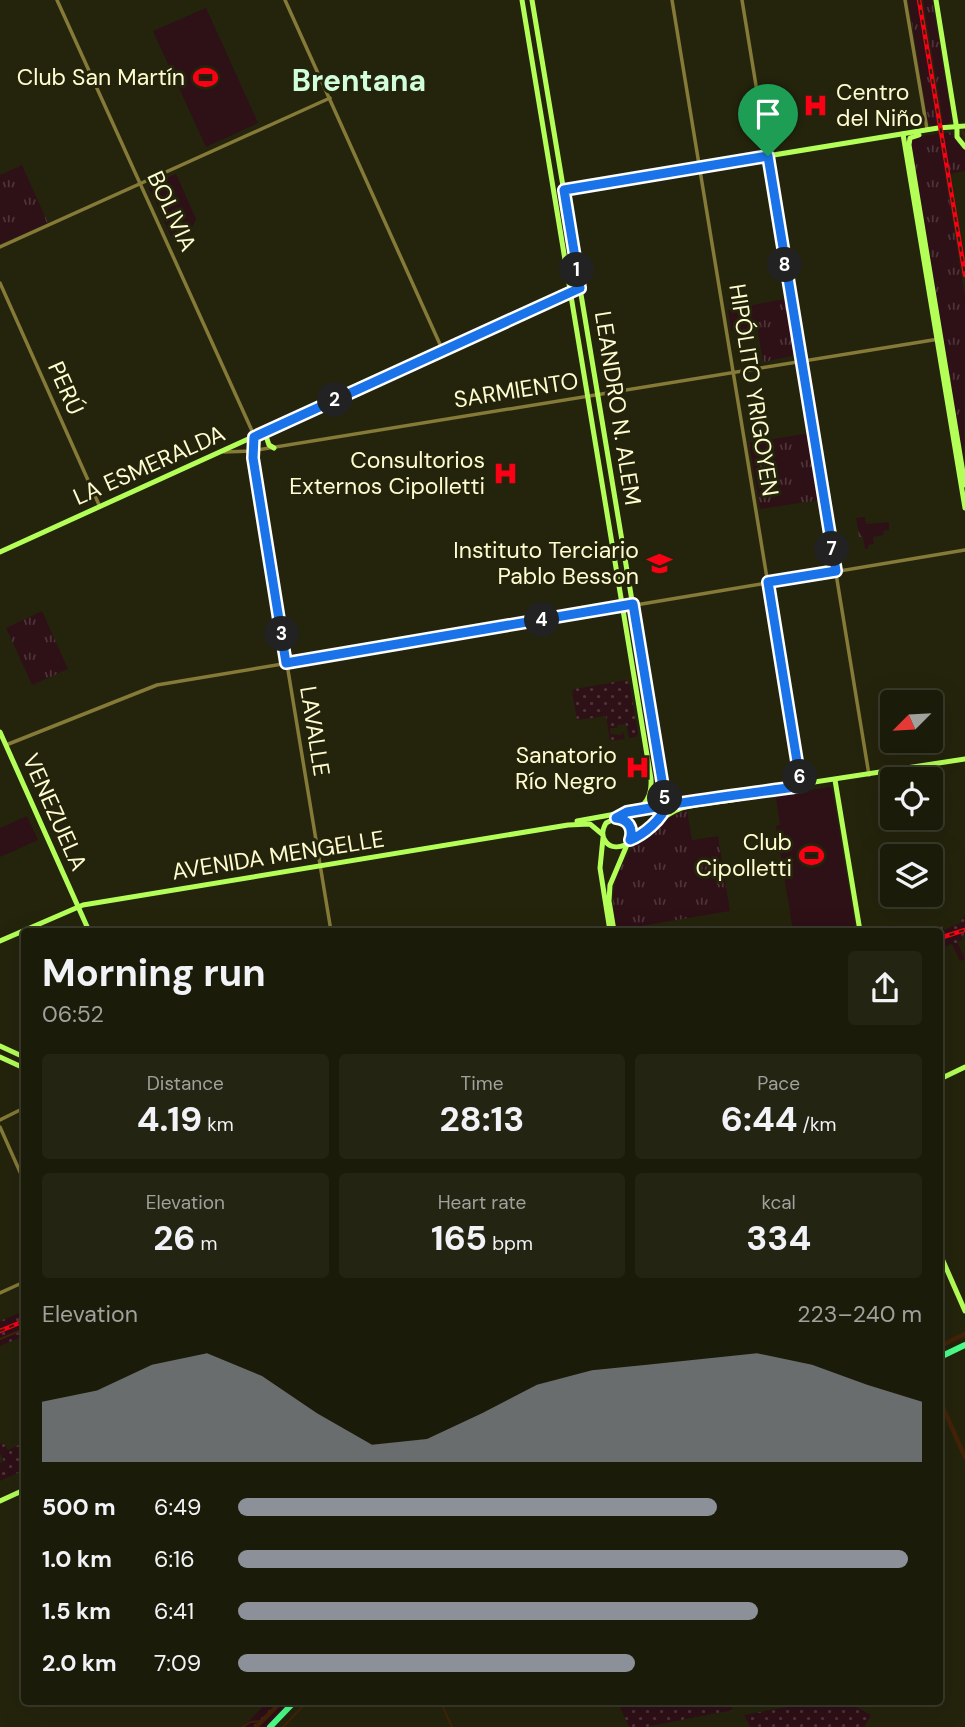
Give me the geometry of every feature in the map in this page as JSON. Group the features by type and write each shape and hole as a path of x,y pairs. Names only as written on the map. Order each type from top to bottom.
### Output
{"highway":[{"path":"943,1356 965,1345"},
{"path":"270,1727 291,1705"}],"main road":[{"name":"LEANDRO N. ALEM","path":"522,0 652,785 645,803 630,812"},
{"name":"LEANDRO N. ALEM","path":"533,0 666,805"},
{"path":"936,0 957,140 965,145"},
{"path":"554,191 768,156 965,128"},
{"path":"906,135 927,130 957,129"},
{"path":"906,135 965,508"},
{"path":"906,135 965,485"},
{"name":"LA ESMERALDA","path":"0,552 580,288"},
{"path":"271,429 267,437 270,446 274,447"},
{"name":"VENEZUELA","path":"0,732 88,928"},
{"name":"AVENIDA MENGELLE","path":"29,928 78,906 568,825 666,805 965,759"},
{"path":"835,780 860,928"},
{"name":"AVENIDA MENGELLE","path":"629,841 659,820 687,807 752,796 761,792"},
{"path":"659,820 666,805"},
{"path":"611,928 600,871 604,825 630,812"},
{"name":"AVENIDA MENGELLE","path":"600,817 615,818"},
{"path":"612,928 609,894 611,880 632,830 623,819 615,818"},
{"name":"AVENIDA MENGELLE","path":"568,825 592,825"},
{"path":"592,825 607,844 621,847 629,841"},
{"path":"592,825 600,836 601,849"},
{"path":"617,865 639,836"},
{"name":"AVENIDA MENGELLE","path":"0,941 21,932"},
{"path":"0,1046 21,1056"},
{"path":"0,1057 21,1067"},
{"path":"943,1078 965,1067"},
{"path":"943,1261 965,1311"},
{"path":"0,1501 21,1491"}],"street":[{"name":"BOLIVIA","path":"57,0 254,437"},
{"path":"285,0 443,351"},
{"name":"HIPÓLITO YRIGOYEN","path":"672,0 801,786"},
{"path":"742,0 869,775"},
{"path":"905,0 927,130"},
{"path":"0,247 330,98"},
{"name":"PERÚ","path":"0,283 100,507"},
{"name":"SARMIENTO","path":"221,452 252,451 939,339"},
{"name":"LAVALLE","path":"254,437 252,451 330,928"},
{"path":"6,745 152,686 965,550"},
{"path":"0,1119 21,1109"},
{"path":"0,1127 21,1174"},
{"path":"0,1293 21,1283"}],"green space":[{"path":"908,0 917,0 938,122 943,121 923,0 932,0 952,119 949,124 933,127 928,122"},
{"name":"Club San Martín","path":"206,8 258,123 206,147 153,31"},
{"path":"952,132 958,144 965,148 965,171 945,175 965,296 964,467 911,142 914,137"},
{"path":"22,165 48,223 0,244 0,175"},
{"path":"176,174 196,219 193,226 171,236 149,188"},
{"path":"783,299 794,353 792,356 763,362 757,327 731,331 728,310"},
{"path":"809,433 820,500 760,509 749,443"},
{"path":"865,517 866,524 889,522 889,530 883,531 884,535 873,537 874,544 868,545 868,549 865,549 863,537 859,537 856,518"},
{"path":"42,611 68,669 32,685 6,628"},
{"path":"626,680 629,682 638,734 636,737 629,738 626,724 617,725 617,728 610,728 610,734 622,735 623,731 625,739 610,741 606,716 577,720 572,691 574,689"},
{"name":"Club Cipolletti","path":"830,787 832,789 855,928 793,928 776,826 780,825 777,796"},
{"path":"687,810 692,840 718,836 730,911 618,928 614,891 618,873 638,842 669,818"},
{"path":"27,816 38,840 0,857 0,828"},
{"path":"965,914 965,935 961,936 963,940 957,942 965,959 960,961 952,944 943,948 943,928 938,928 943,926 944,930 960,923"},
{"path":"21,1312 21,1337 0,1346 0,1321"},
{"path":"4,1443 8,1450 21,1444 21,1471 0,1481 0,1463 4,1461 0,1444"},
{"path":"265,1705 287,1705 265,1727 242,1727"},
{"path":"619,1705 731,1705 733,1710 646,1727 629,1727"},
{"path":"797,1705 853,1705 871,1715 864,1727 750,1727 744,1715"}],"waterway":[{"path":"962,131 965,136"},
{"path":"0,1339 21,1330"},
{"path":"943,1345 965,1334"},
{"path":"943,1408 965,1457"},
{"path":"256,1727 278,1705"},
{"path":"283,1727 304,1705"},
{"path":"442,1705 452,1727"},
{"path":"243,1727 250,1722 262,1721"}],"railway":[{"path":"919,0 965,275"},
{"path":"943,937 965,930"},
{"path":"0,1331 21,1322"}],"place":[{"name":"Club San Martín","path":"205,77"},
{"name":"Centro del Niño","path":"816,105"},
{"name":"Consultorios Externos Cipolletti","path":"505,473"},
{"name":"Instituto Terciario Pablo Besson","path":"659,563"},
{"name":"Sanatorio Río Negro","path":"637,768"},
{"name":"Club Cipolletti","path":"812,855"}],"district":[{"name":"Brentana","path":"359,80"}],"route":[{"path":"768,156 564,190 580,288 254,437 252,451 286,663 633,604 666,805 666,808 659,820 630,840 632,830 629,824 616,818 627,812 666,805 753,791 801,786 768,582 836,571 768,156"}]}
